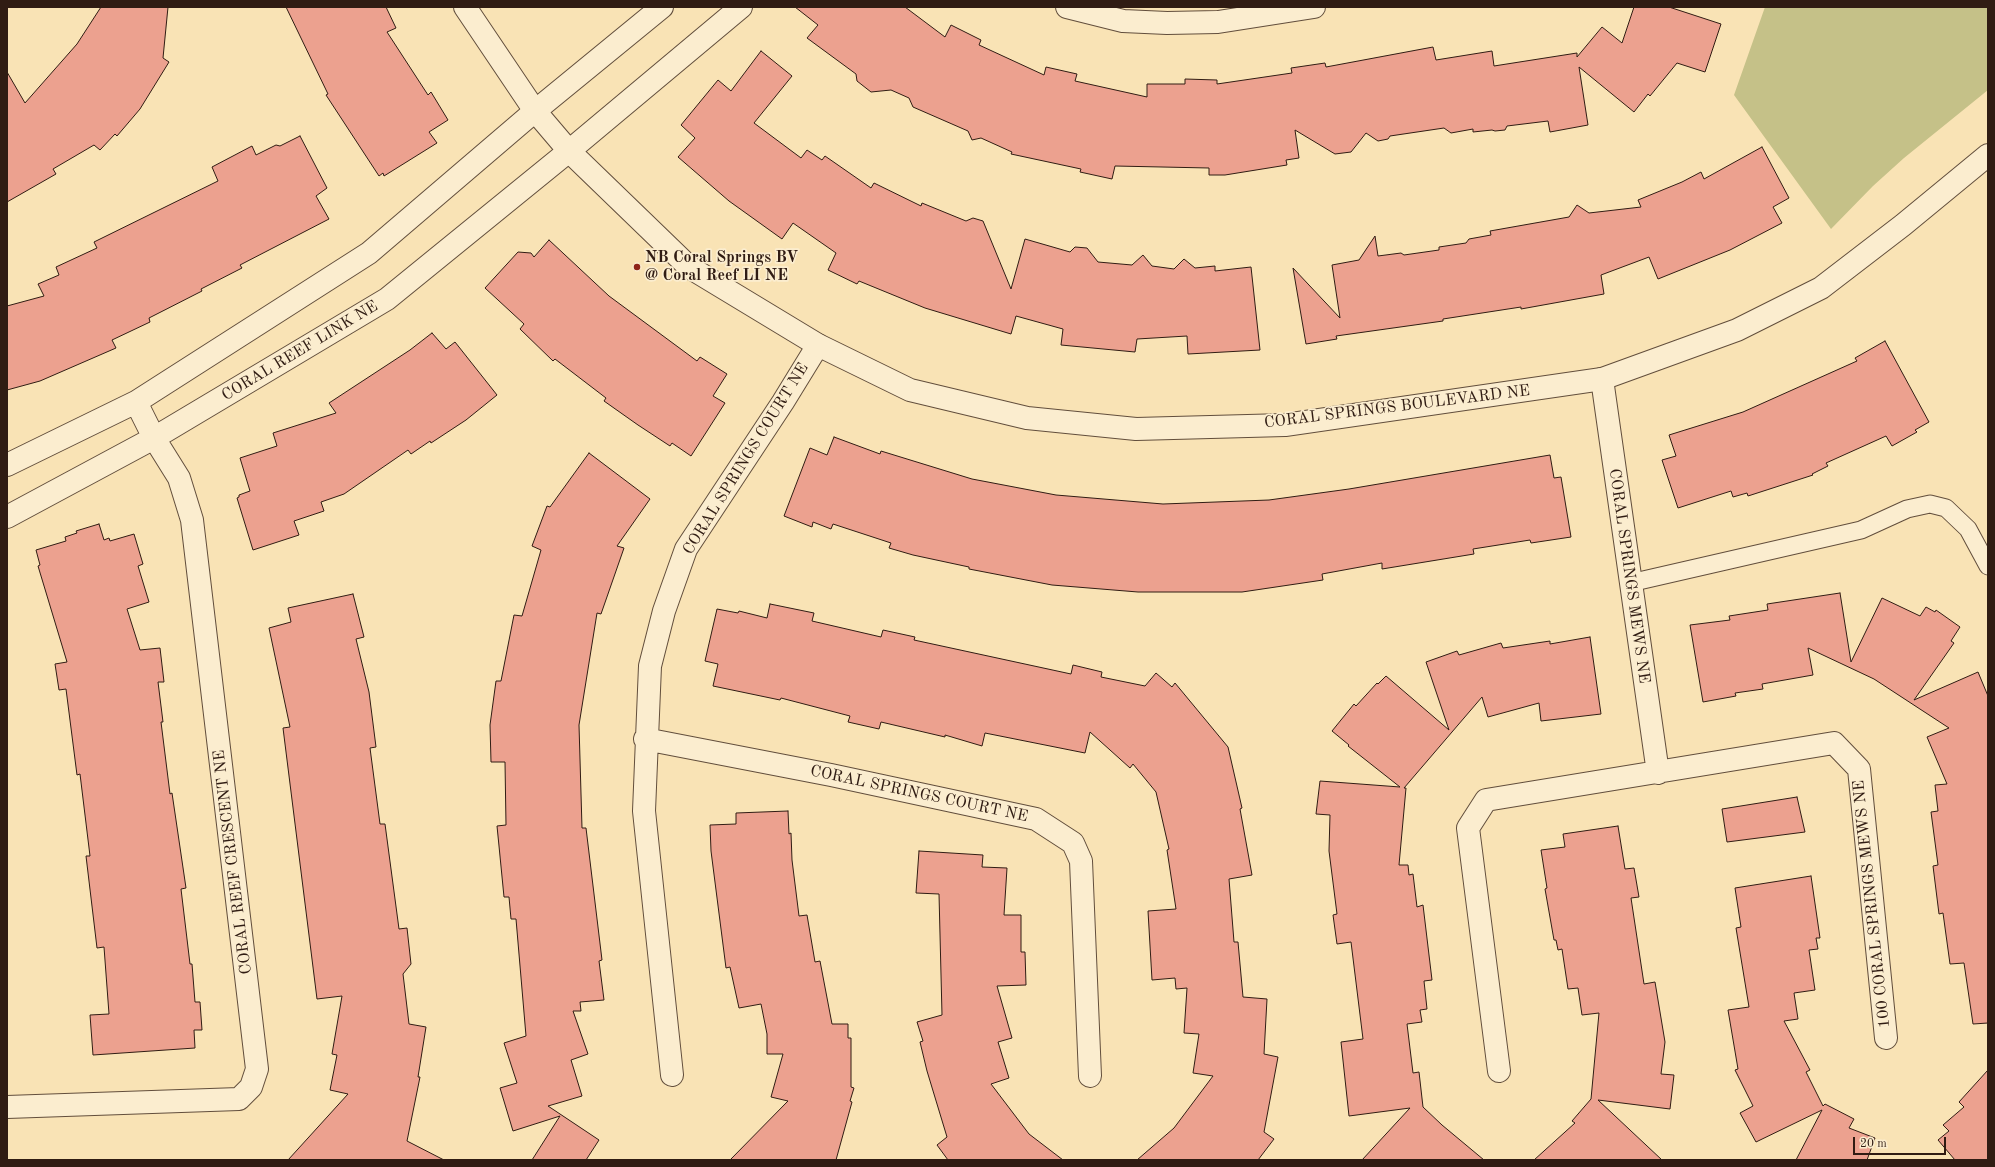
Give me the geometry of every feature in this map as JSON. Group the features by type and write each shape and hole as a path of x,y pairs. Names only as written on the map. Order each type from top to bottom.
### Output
{"street":[{"name":"CORAL SPRINGS BOULEVARD NE","path":"465,7 535,110 569,151 688,266 818,345 910,390 1028,418 1136,429 1285,425 1602,379 1737,330 1821,288 1903,225 1988,155"},
{"path":"7,465 136,402 369,253 535,110 662,7"},
{"name":"CORAL REEF LINK NE","path":"7,517 154,438 387,299 569,151 741,7"},
{"path":"1067,7 1123,20 1167,23 1218,22 1314,7"},
{"name":"CORAL SPRINGS COURT NE","path":"672,1075 644,811 645,739 650,666 664,611 686,549 783,402 818,345"},
{"name":"CORAL SPRINGS MEWS NE","path":"1602,379 1658,773"},
{"name":"CORAL REEF CRESCENT NE","path":"7,1107 239,1099 251,1087 258,1069 192,520 179,478 154,438 136,402"},
{"name":"CORAL SPRINGS COURT NE","path":"645,739 831,775 1036,819 1073,843 1081,861 1090,1076"},
{"name":"100 CORAL SPRINGS MEWS NE","path":"1658,773 1834,742 1859,769 1886,1038"},
{"path":"1499,1071 1468,828 1486,800 1658,773"}],"lane":[{"path":"1630,583 1861,530 1907,509 1930,504 1946,508 1968,529 1988,566"}],"shaded area":[{"path":"1765,7 1988,7 1988,90 1904,158 1873,186 1831,229 1734,95"}],"building":[{"path":"101,7 168,7 163,58 169,62 140,109 117,136 115,134 100,150 94,145 53,169 56,174 7,202 7,72 25,103 77,44"},
{"path":"286,7 386,7 396,28 387,32 428,95 431,92 448,120 429,132 437,143 384,176 383,173 379,176 326,95 328,94"},
{"path":"795,7 905,7 945,37 951,25 981,40 979,45 1044,75 1046,67 1077,74 1075,81 1147,97 1147,84 1185,84 1185,79 1217,80 1217,84 1292,73 1291,68 1325,63 1326,67 1433,47 1436,60 1492,51 1494,66 1577,53 1577,57 1602,27 1622,43 1634,7 1669,7 1721,24 1705,72 1677,63 1650,96 1648,94 1634,112 1579,67 1588,125 1550,132 1548,121 1507,126 1505,130 1495,131 1473,132 1473,129 1451,133 1444,128 1390,136 1388,139 1378,141 1366,133 1351,152 1335,154 1295,130 1299,158 1286,160 1287,165 1225,175 1209,175 1209,168 1115,166 1112,179 1080,172 1081,169 1011,154 1012,152 981,138 972,140 968,131 913,107 909,98 891,90 871,92 857,81 856,74 807,38 818,25"},
{"path":"761,51 792,76 754,123 801,158 807,150 822,160 825,156 871,188 874,183 921,206 922,203 966,221 973,218 983,221 1011,289 1025,239 1070,252 1075,247 1087,248 1098,262 1132,265 1143,255 1152,266 1174,269 1184,259 1195,268 1215,266 1215,271 1251,267 1260,350 1188,354 1187,336 1137,339 1135,352 1061,345 1063,329 1016,316 1011,334 925,308 859,281 857,284 828,270 836,253 793,223 782,239 729,201 678,157 695,138 681,125 718,80 731,91"},
{"path":"300,136 327,188 316,196 329,219 240,265 242,268 201,289 202,291 149,318 150,322 112,340 116,348 40,381 7,390 7,306 44,296 38,284 59,275 56,267 97,248 94,242 218,181 212,167 252,146 256,155 276,145 280,146"},
{"path":"1762,147 1789,198 1773,207 1782,223 1730,250 1658,279 1649,257 1601,275 1604,294 1521,309 1521,307 1443,319 1443,321 1336,336 1337,339 1306,344 1293,268 1340,318 1332,265 1359,260 1375,236 1378,256 1401,253 1404,255 1439,250 1439,247 1466,243 1469,239 1491,235 1490,231 1569,217 1577,205 1589,213 1641,207 1638,200 1682,182 1701,172 1704,179"},
{"path":"549,240 609,296 697,361 700,357 727,374 713,396 725,403 691,456 672,443 670,446 638,425 604,401 606,398 555,359 553,361 520,329 524,324 485,288 518,252 531,253 534,257"},
{"path":"432,333 446,349 455,342 497,395 466,420 431,443 430,441 411,454 408,450 344,494 321,502 324,511 294,521 299,535 253,550 237,498 239,495 250,491 240,458 277,446 273,433 336,413 329,403 410,350"},
{"path":"1885,341 1929,422 1915,430 1917,432 1892,446 1886,436 1826,463 1828,466 1812,474 1813,475 1748,496 1747,493 1733,497 1731,491 1678,508 1662,460 1676,456 1669,435 1743,412 1857,361 1855,358"},
{"path":"834,437 880,454 881,451 972,479 1056,495 1163,504 1269,500 1349,489 1550,455 1554,478 1561,477 1571,537 1531,543 1530,540 1473,549 1474,554 1382,569 1382,563 1322,574 1323,580 1242,592 1138,592 1052,585 969,569 969,567 913,555 889,548 891,543 833,524 831,529 813,522 812,527 784,516 810,448 827,455"},
{"path":"589,453 650,499 617,546 624,548 601,614 597,613 579,725 582,828 586,828 602,960 599,961 604,1000 580,1002 581,1011 573,1011 588,1054 571,1060 582,1096 548,1106 599,1140 586,1160 532,1160 560,1116 513,1131 500,1088 517,1083 504,1043 526,1036 516,919 511,919 509,897 504,897 497,826 506,825 505,762 491,762 490,725 496,681 501,681 514,615 522,616 541,550 532,546 547,506 550,507"},
{"path":"99,524 104,540 109,538 110,541 134,534 143,564 138,566 149,602 127,609 140,650 160,648 164,682 158,682 163,722 161,722 170,794 172,793 186,888 181,889 190,964 192,964 195,1002 200,1002 202,1030 194,1030 195,1048 93,1055 90,1015 109,1014 104,947 97,948 86,856 90,856 80,774 77,775 66,689 59,690 55,664 67,662 38,566 40,565 36,550 66,541 65,537 77,533 76,531"},
{"path":"1840,593 1851,662 1882,598 1920,616 1926,607 1935,612 1936,610 1960,627 1951,641 1954,643 1914,700 1978,672 1988,696 1988,1023 1973,1024 1964,963 1950,964 1943,913 1939,914 1933,866 1938,865 1931,812 1938,811 1935,785 1947,784 1927,737 1949,728 1874,679 1808,648 1813,675 1762,684 1763,689 1735,693 1736,696 1703,702 1690,625 1730,620 1729,616 1768,610 1767,604"},
{"path":"353,594 364,637 356,639 369,692 376,747 370,748 380,824 385,824 399,929 407,928 411,964 403,974 409,1024 426,1027 418,1077 420,1077 407,1141 444,1160 288,1160 348,1094 330,1090 337,1055 332,1054 342,996 317,999 283,728 290,727 269,628 291,622 288,608"},
{"path":"770,604 814,613 812,621 881,637 883,630 915,637 914,640 1071,674 1073,665 1102,672 1101,677 1145,686 1156,673 1172,687 1175,683 1228,747 1242,808 1240,809 1252,875 1229,879 1234,942 1238,942 1243,997 1267,999 1264,1054 1278,1057 1264,1132 1274,1139 1258,1160 1137,1160 1174,1128 1213,1076 1193,1073 1199,1034 1184,1033 1187,988 1176,989 1175,978 1152,980 1148,911 1176,909 1167,850 1169,849 1156,792 1133,764 1130,768 1090,732 1085,753 985,733 982,746 945,735 945,737 881,722 879,729 848,722 850,716 781,698 780,700 713,686 718,664 705,661 717,609 738,613 739,611 767,618"},
{"path":"1590,637 1601,714 1541,721 1539,703 1488,717 1482,697 1404,788 1406,788 1399,865 1408,865 1409,875 1413,874 1417,907 1423,905 1432,980 1424,981 1427,1009 1420,1010 1422,1022 1407,1024 1413,1073 1419,1072 1423,1107 1484,1160 1362,1160 1410,1108 1349,1116 1341,1042 1363,1039 1351,942 1337,944 1333,915 1337,914 1329,851 1330,815 1316,814 1320,781 1400,787 1348,746 1349,745 1332,731 1354,704 1356,706 1377,683 1378,684 1386,676 1449,730 1426,662 1457,651 1459,655 1501,643 1503,648 1550,641 1550,644"},
{"path":"1797,797 1805,832 1727,842 1722,809"},
{"path":"788,811 789,834 791,833 792,860 799,916 807,915 815,962 820,961 832,1024 848,1024 848,1038 851,1038 851,1087 854,1088 850,1101 852,1102 836,1160 730,1160 788,1101 771,1097 783,1054 767,1054 767,1034 761,1004 739,1008 730,967 726,968 711,851 710,825 736,824 736,813"},
{"path":"1618,826 1625,869 1634,868 1639,897 1631,898 1644,984 1655,982 1665,1042 1661,1074 1674,1075 1670,1109 1598,1100 1662,1160 1534,1160 1575,1123 1572,1121 1591,1099 1599,1013 1582,1015 1578,988 1568,989 1562,949 1558,950 1556,940 1554,940 1545,889 1547,888 1541,850 1565,847 1563,834"},
{"path":"919,851 983,855 982,867 1007,868 1004,915 1021,915 1021,952 1025,952 1026,985 997,986 1012,1038 998,1042 1009,1078 991,1084 1029,1134 1063,1160 948,1160 937,1145 947,1137 927,1071 920,1042 923,1041 917,1022 942,1015 939,894 916,893"},
{"path":"1811,876 1820,938 1816,938 1818,949 1809,950 1815,990 1794,993 1798,1019 1784,1021 1810,1070 1806,1072 1823,1106 1825,1104 1854,1119 1849,1128 1875,1138 1867,1160 1796,1160 1822,1110 1756,1142 1740,1113 1753,1106 1735,1070 1738,1069 1728,1010 1749,1007 1736,928 1741,927 1735,888"},
{"path":"1988,1070 1988,1160 1955,1160 1938,1140 1949,1131 1943,1125 1964,1107 1959,1102"}],"place":[{"name":"NB Coral Springs BV @ Coral Reef LI NE","path":"637,267"}]}
